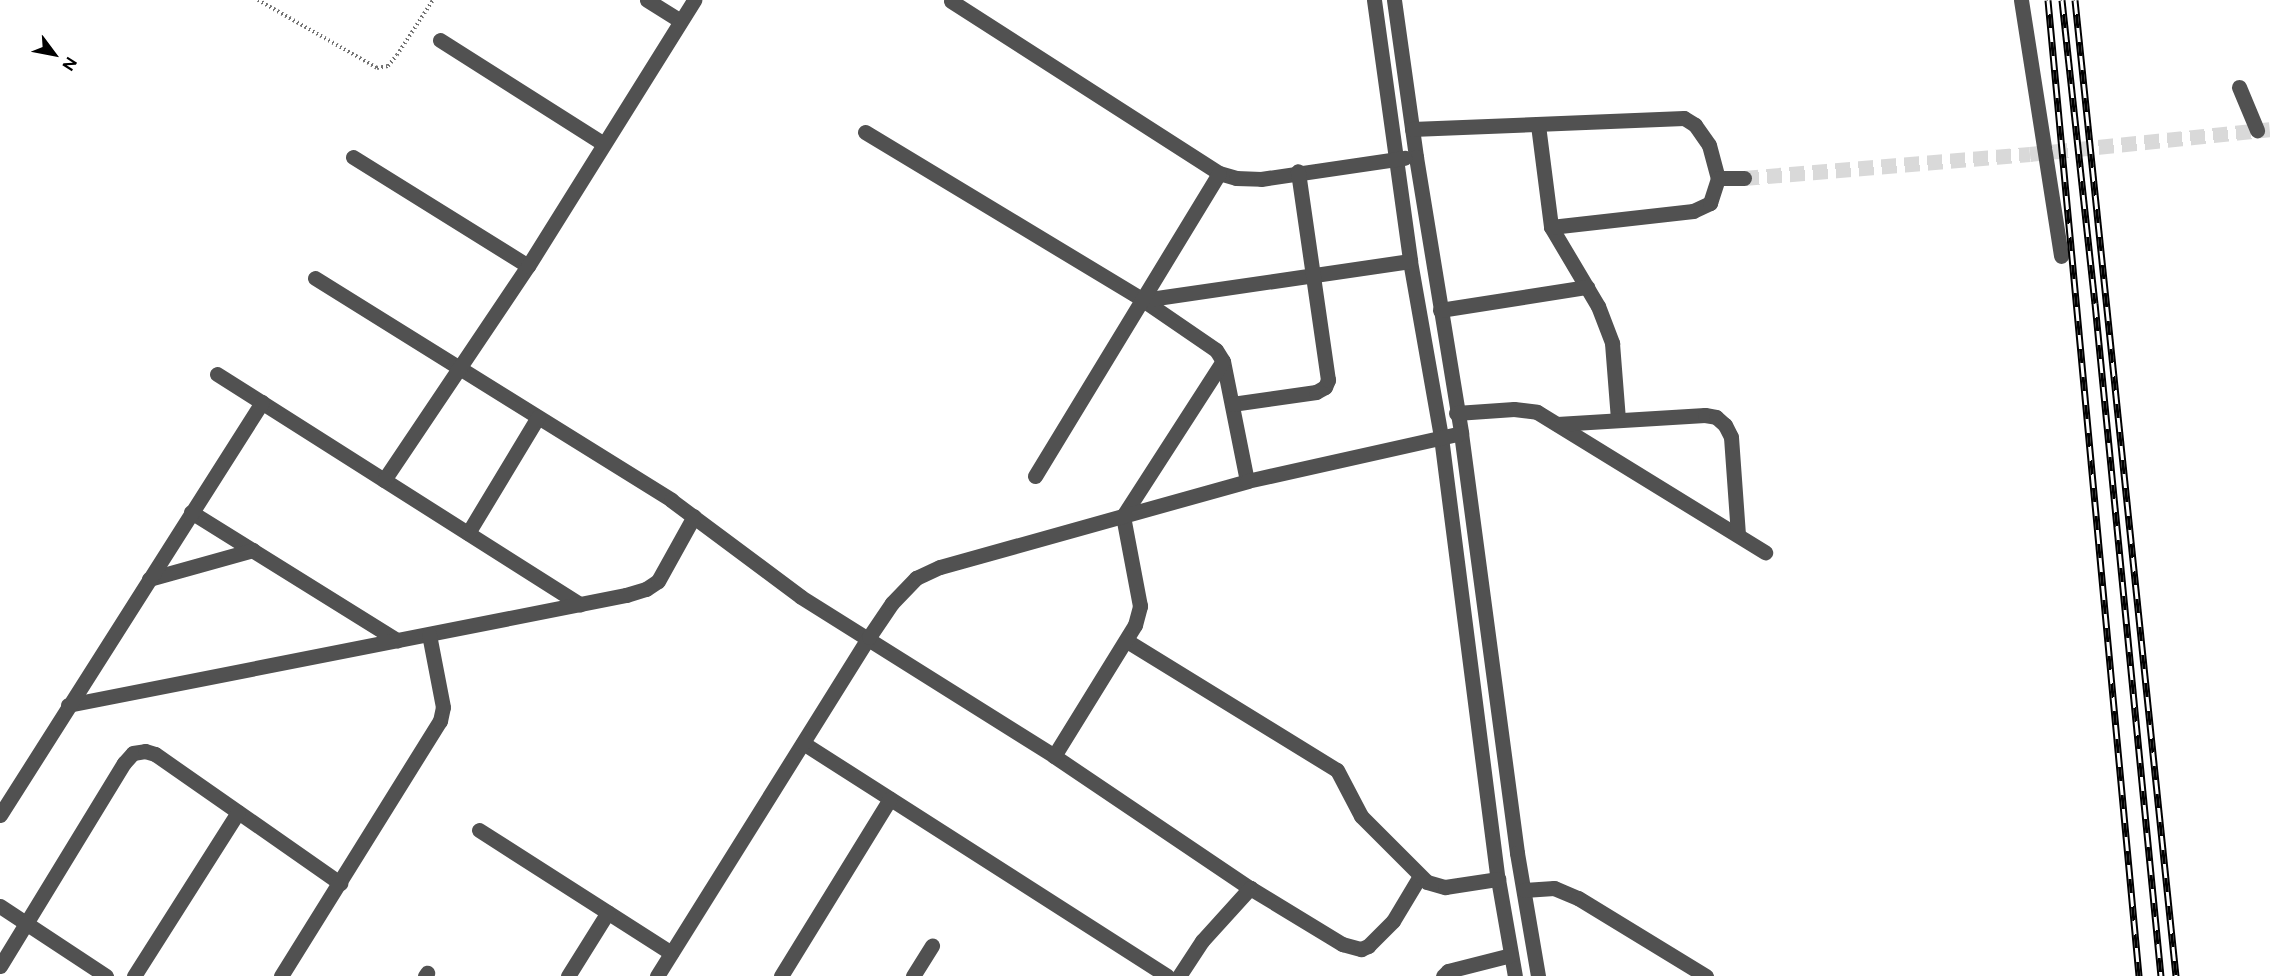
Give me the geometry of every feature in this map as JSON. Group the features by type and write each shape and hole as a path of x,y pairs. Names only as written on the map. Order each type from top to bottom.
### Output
{"street":[{"path":"647,0 680,21"},
{"path":"384,480 528,266 602,143 694,0"},
{"path":"1374,0 1410,261 1441,438 1498,879 1515,976"},
{"path":"1394,0 1416,157 1461,433 1538,976"},
{"path":"2021,0 2061,256"},
{"path":"951,1 1219,172 1236,178 1261,179 1298,171 1416,157"},
{"path":"440,40 602,143"},
{"path":"2239,87 2257,130"},
{"path":"1412,129 1684,118 1695,125 1709,145 1718,177 1710,203 1693,211 1551,227"},
{"path":"1538,124 1551,227 1598,306 1612,343 1618,419"},
{"path":"865,132 1206,340 1223,361 1247,481"},
{"path":"353,157 528,266"},
{"path":"1232,404 1316,392 1324,387 1328,372 1298,171"},
{"path":"1035,476 1219,172"},
{"path":"1718,177 1744,178"},
{"path":"1143,300 1410,261"},
{"path":"315,278 694,516 801,597 869,637 1054,756 1250,888 1342,944 1361,949 1393,921 1420,876"},
{"path":"1440,310 1587,287"},
{"path":"1054,756 1127,641 1140,606 1123,516 1223,361"},
{"path":"218,374 580,604"},
{"path":"0,815 261,402"},
{"path":"1456,413 1514,409 1537,412 1765,552"},
{"path":"1557,424 1705,415 1716,417 1725,424 1731,437 1738,535"},
{"path":"468,533 538,417"},
{"path":"657,976 869,637 892,603 916,578 940,567 1247,481 1461,433"},
{"path":"191,512 397,640"},
{"path":"68,705 627,595 646,589 658,580 694,516"},
{"path":"149,579 253,550"},
{"path":"281,976 440,721 443,708 429,634"},
{"path":"1127,641 1337,770 1361,816 1427,882 1445,887 1498,879"},
{"path":"803,743 1167,976"},
{"path":"0,966 124,763 133,753 145,751 155,754 340,883"},
{"path":"781,976 890,799"},
{"path":"134,976 238,812"},
{"path":"479,830 671,953"},
{"path":"1179,976 1202,940 1250,888"},
{"path":"1524,890 1554,888 1578,898 1706,976"},
{"path":"0,906 106,976"},
{"path":"568,976 608,912"},
{"path":"913,976 932,945"},
{"path":"1443,976 1448,971 1512,955"}],"path":[{"path":"258,0 377,68 388,66 398,55 433,0"}],"tunnel":[{"path":"1744,178 2030,154 2270,129"}],"railway":[{"path":"2048,0 2139,976"},
{"path":"2062,0 2095,303 2161,976"},
{"path":"2075,0 2176,976"}]}
